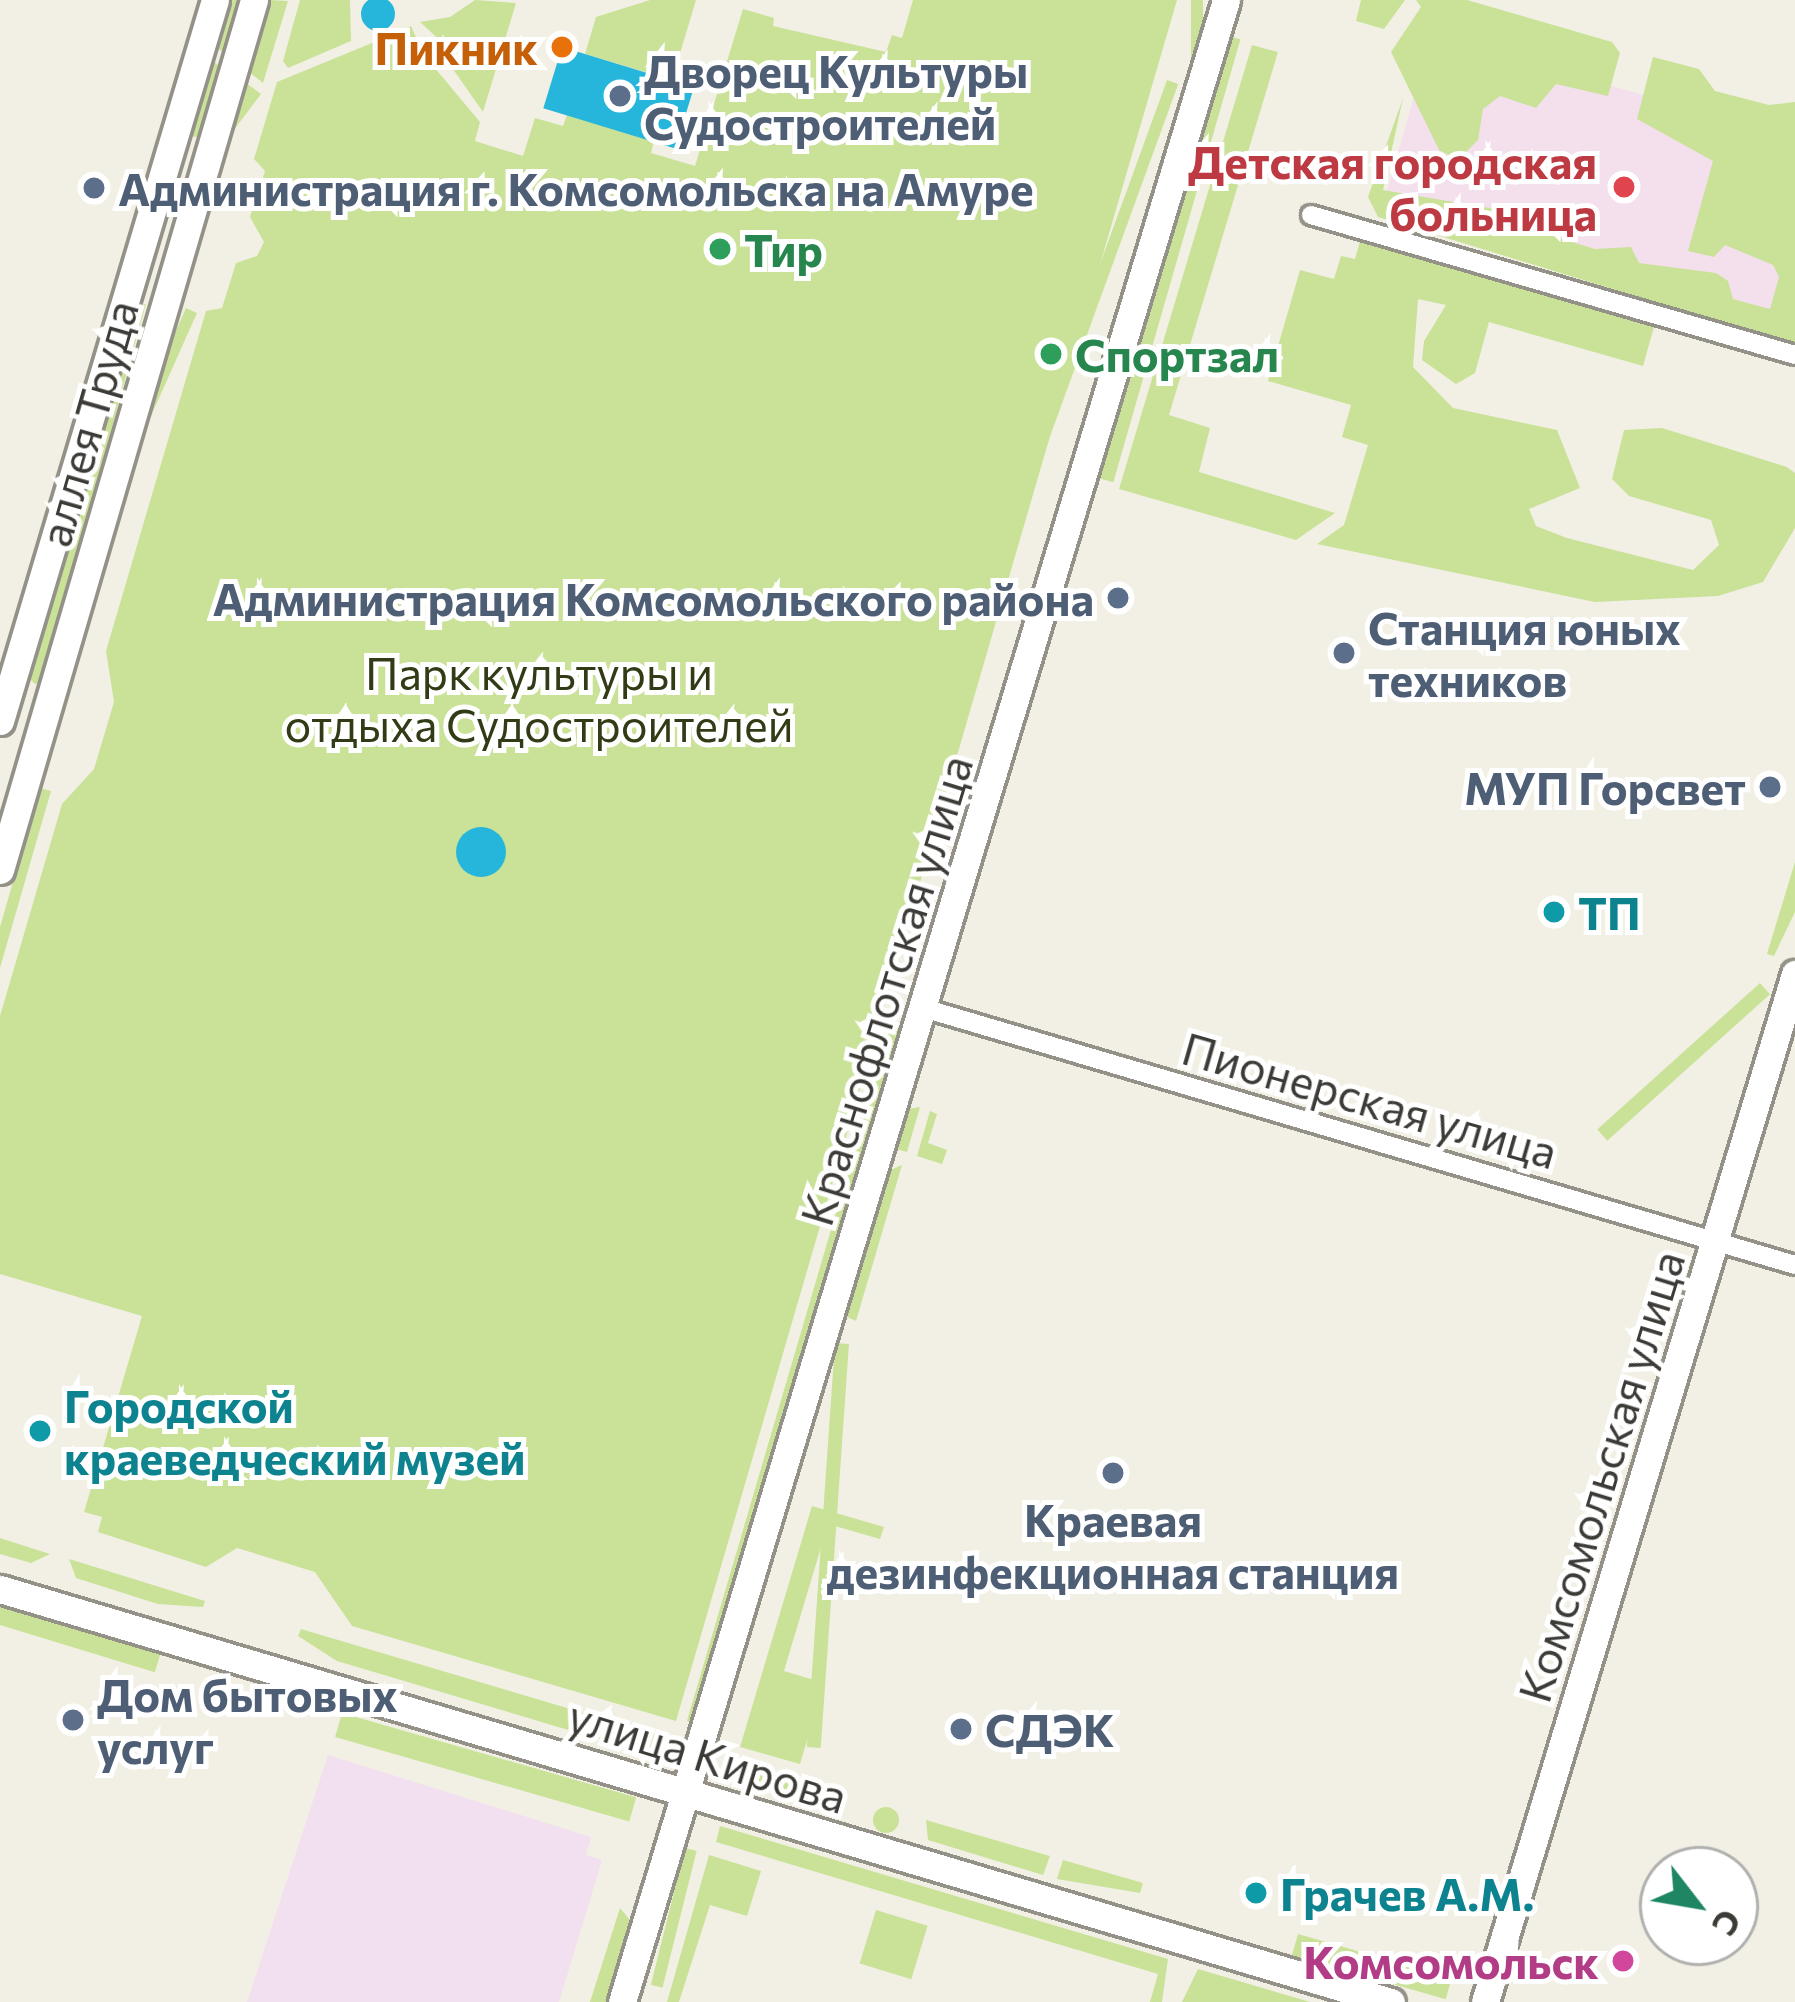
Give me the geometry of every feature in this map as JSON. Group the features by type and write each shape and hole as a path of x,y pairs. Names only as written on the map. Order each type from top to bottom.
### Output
{"street":[{"name":"аллея Труда","path":"2,710 215,0"},
{"name":"аллея Труда","path":"0,870 254,0"},
{"name":"Краснофлотская улица","path":"622,2002 1226,0"},
{"path":"152,214 188,224"},
{"path":"1311,214 1795,355"},
{"path":"2,710 45,717"},
{"name":"Комсомольская улица","path":"1485,2002 1795,974"},
{"name":"Пионерская улица","path":"923,1008 1795,1265"},
{"name":"улица Кирова","path":"0,1589 1391,2002"}],"shaded area":[{"path":"1432,35 1795,138 1795,231 1770,310 1384,200"},
{"path":"328,1755 591,1837 586,1855 602,1860 559,2002 247,2002"}],"green space":[{"path":"225,0 244,0 228,56 212,44"},
{"path":"270,0 288,1 263,83 248,71"},
{"path":"300,0 350,0 351,41 288,68 283,61"},
{"path":"475,0 516,3 483,112 443,55 444,44 420,22 450,17"},
{"path":"650,0 696,0 672,80 585,54 596,17"},
{"name":"Парк культуры и отдыха Судостроителей","path":"913,0 1177,0 676,1721 352,1626 315,1572 237,1548 206,1567 98,1532 102,1517 84,1512 142,1316 0,1274 0,1016 62,804 94,769 114,702 106,651 206,311 222,308 236,263 257,256 264,242 250,217 265,171 254,159 277,82 372,43 383,46 411,26 424,55 480,122 475,141 523,156 535,118 563,126 567,115 654,141 651,153 695,166 743,9 774,18 773,26 886,52 892,35 902,38"},
{"path":"1191,0 1203,0 1203,75 1191,75"},
{"path":"1361,0 1405,0 1384,29 1356,21"},
{"path":"1416,0 1467,0 1612,42 1620,53 1608,96 1556,84 1536,108 1500,96 1483,109 1478,140 1458,160 1439,150 1391,52 1421,7"},
{"path":"1226,35 1240,39 1113,482 1099,478"},
{"path":"1252,45 1278,52 1169,415 1210,428 1199,472 1335,513 1296,540 1119,489"},
{"path":"208,57 223,69 202,136 194,137 187,129"},
{"path":"1653,57 1699,69 1715,91 1769,105 1795,102 1795,345 1378,217 1368,197 1403,98 1383,190 1495,209 1526,228 1595,249 1631,247 1639,263 1716,273 1728,281 1733,299 1770,309 1779,277 1773,265 1725,245 1714,257 1688,251 1713,161 1637,119"},
{"path":"1167,80 1178,84 872,925 861,921"},
{"path":"245,82 261,94 209,164 193,151"},
{"path":"1360,241 1654,327 1643,366 1489,322 1475,373 1456,384 1422,360 1424,341 1446,305 1418,299 1413,367 1453,408 1557,430 1580,488 1529,509 1536,526 1567,538 1693,570 1719,545 1711,520 1629,496 1612,479 1624,430 1662,428 1787,467 1795,473 1795,528 1763,582 1718,596 1595,602 1317,544 1344,525 1368,445 1342,437 1351,405 1268,381 1300,270 1334,279 1341,256 1355,259"},
{"path":"146,304 41,683 35,684 26,675 134,306"},
{"path":"186,308 197,313 44,655 33,651"},
{"path":"40,788 51,791 0,968 0,927"},
{"path":"1795,862 1795,912 1774,956 1767,954"},
{"path":"1760,983 1770,994 1607,1141 1597,1130"},
{"path":"891,1025 903,1028 701,1725 687,1721"},
{"path":"920,1107 907,1152 896,1149 902,1110"},
{"path":"930,1111 937,1114 928,1143 947,1150 942,1164 917,1156"},
{"path":"902,1165 856,1321 843,1315 884,1173"},
{"path":"835,1343 849,1344 821,1748 807,1747"},
{"path":"812,1506 884,1527 880,1539 828,1524 784,1671 824,1683 800,1764 740,1747"},
{"path":"0,1538 50,1554 31,1563 0,1554"},
{"path":"69,1559 205,1601 203,1607 158,1604 76,1578"},
{"path":"0,1604 161,1653 155,1672 0,1625"},
{"path":"301,1629 655,1734 649,1754 337,1661 298,1636"},
{"path":"342,1713 636,1797 629,1821 335,1737"},
{"path":"742,1763 840,1795 834,1813 736,1781"},
{"path":"886,1807 899,1820 886,1833 873,1820"},
{"path":"926,1820 1050,1856 1043,1875 928,1840"},
{"path":"720,1826 1168,1959 1162,2002 1150,2002 1158,1974 716,1842"},
{"path":"685,1848 697,1851 663,1988 651,1985"},
{"path":"709,1855 761,1871 747,1916 710,1905 679,2002 667,2002"},
{"path":"1063,1860 1143,1883 1140,1893 1057,1879"},
{"path":"620,1908 630,1920 607,2002 590,2002"},
{"path":"876,1910 928,1926 911,1979 860,1964"},
{"path":"1298,1934 1452,1978 1446,1999 1292,1955"},
{"path":"1198,1969 1310,2002 1182,2002"}],"water":[{"path":"378,-3 390,2 395,14 390,26 378,31 366,26 361,14 366,2"},
{"path":"562,47 694,87 675,149 543,108"},
{"path":"481,827 498,835 506,852 498,869 481,877 464,869 456,852 464,835"}],"place":[{"name":"Пикник","path":"562,47"},
{"name":"Дворец Культуры Судостроителей","path":"620,96"},
{"name":"Детская городская больница","path":"1624,187"},
{"name":"Администрация г. Комсомольска на Амуре","path":"94,188"},
{"name":"Тир","path":"720,249"},
{"name":"Спортзал","path":"1051,354"},
{"name":"Администрация Комсомольского района","path":"1118,598"},
{"name":"Станция юных техников","path":"1344,653"},
{"name":"МУП Горсвет","path":"1770,787"},
{"name":"ТП","path":"1554,912"},
{"name":"Городской краеведческий музей","path":"40,1431"},
{"name":"Краевая дезинфекционная станция","path":"1113,1473"},
{"name":"Дом бытовых услуг","path":"73,1720"},
{"name":"СДЭК","path":"961,1729"},
{"name":"Грачев А.М.","path":"1256,1893"},
{"name":"Комсомольск","path":"1623,1961"}]}
